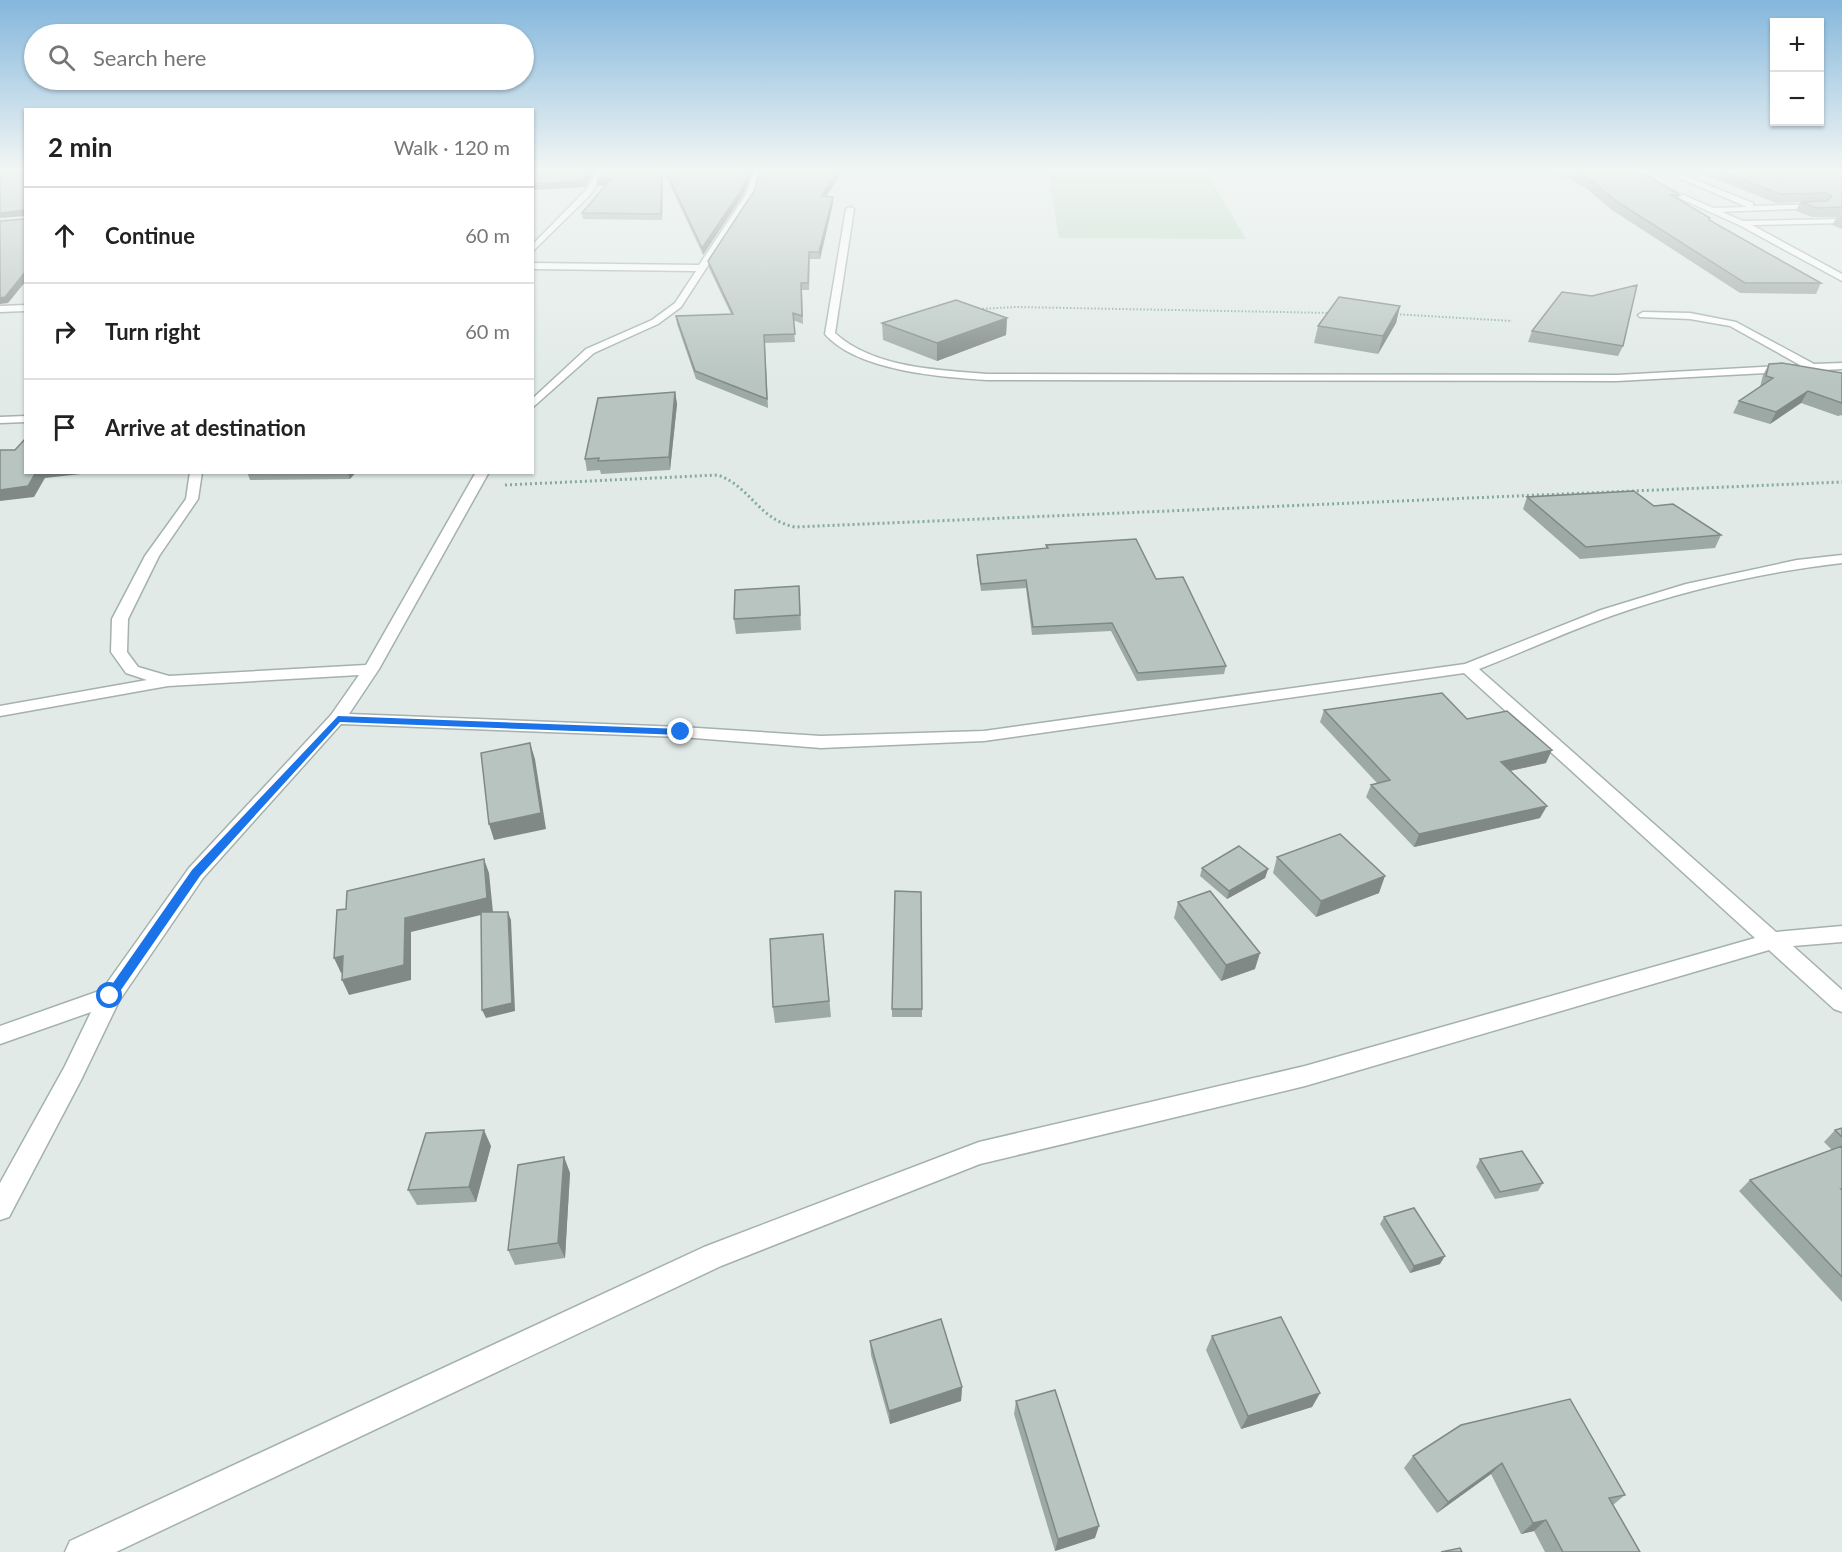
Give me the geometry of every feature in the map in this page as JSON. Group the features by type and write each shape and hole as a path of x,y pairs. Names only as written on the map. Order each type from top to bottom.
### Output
{"street":[{"path":"534,403 591,351 655,322 678,305 719,241"},
{"path":"845,241 830,334 841,345 868,356 944,374 1011,377 1617,378 1842,366"},
{"path":"1776,241 1842,278"},
{"path":"534,266 702,268"},
{"path":"0,309 24,308"},
{"path":"1643,315 1690,315 1733,324 1811,367"},
{"path":"0,420 24,419"},
{"path":"168,681 132,670 120,651 120,619 152,556 192,499 196,474"},
{"path":"0,1208 73,1073 110,996 196,873 338,719 371,669 482,474"},
{"path":"338,719 681,732 821,742 984,736 1468,668 1606,613 1691,586 1797,564 1842,559"},
{"path":"1468,668 1775,940 1842,1003"},
{"path":"0,711 168,681 371,669"},
{"path":"81,1552 713,1256 979,1153 1305,1076 1775,940 1842,934"},
{"path":"0,1035 110,996"}],"path":[{"path":"974,310 1015,307 1333,313"},
{"path":"1392,314 1512,321"},
{"path":"474,486 718,475 735,482 772,521 795,527 1842,482"}],"building":[{"path":"0,241 24,241 24,273 5,297 0,298"},
{"path":"699,241 706,241 702,248"},
{"path":"721,241 822,241 819,252 809,252 808,283 801,283 802,316 793,313 795,334 764,335 767,399 695,371 676,316 733,314 708,261"},
{"path":"1680,241 1747,241 1821,283 1745,283"},
{"path":"1637,285 1623,346 1532,331 1562,292 1592,296"},
{"path":"1339,297 1400,306 1383,336 1318,326"},
{"path":"956,300 1007,318 937,343 882,323"},
{"path":"1782,363 1842,373 1842,403 1808,391 1776,412 1739,401 1773,378 1766,376 1769,364"},
{"path":"675,392 669,457 598,461 599,458 585,459 598,398"},
{"path":"24,440 24,474 35,474 28,486 0,490 0,450 15,450"},
{"path":"1634,491 1654,506 1673,504 1721,535 1586,547 1527,497"},
{"path":"1136,539 1156,579 1183,577 1226,666 1138,673 1112,623 1033,627 1026,580 981,584 977,555 1048,548 1046,545"},
{"path":"799,586 800,615 734,619 735,590"},
{"path":"1442,693 1467,719 1507,711 1552,750 1501,762 1547,806 1419,834 1371,785 1390,780 1324,710"},
{"path":"530,743 541,813 489,824 481,753"},
{"path":"1340,834 1385,876 1321,901 1277,857"},
{"path":"1239,846 1268,869 1229,891 1202,868"},
{"path":"484,859 487,898 405,918 404,965 342,980 343,956 334,958 337,910 346,909 347,891"},
{"path":"895,891 921,892 922,1009 892,1009"},
{"path":"1210,891 1260,953 1226,965 1178,902"},
{"path":"481,912 508,912 512,1003 482,1010"},
{"path":"823,934 829,1001 773,1007 770,939"},
{"path":"1842,1128 1842,1137 1835,1130"},
{"path":"484,1130 469,1187 408,1190 426,1133"},
{"path":"1842,1146 1841,1189 1842,1277 1750,1180"},
{"path":"1522,1151 1543,1183 1500,1192 1480,1159"},
{"path":"564,1157 558,1243 508,1250 518,1165"},
{"path":"1414,1208 1445,1256 1414,1266 1384,1217"},
{"path":"1281,1317 1320,1393 1248,1416 1212,1336"},
{"path":"941,1319 962,1387 889,1411 870,1341"},
{"path":"1055,1390 1099,1526 1058,1539 1016,1401"},
{"path":"1570,1399 1625,1495 1609,1498 1640,1552 1563,1552 1546,1520 1533,1523 1502,1463 1448,1502 1413,1456 1461,1425"},
{"path":"1460,1548 1462,1552 1441,1552"}],"route":[{"path":"110,996 196,873 338,719 681,732"}]}
